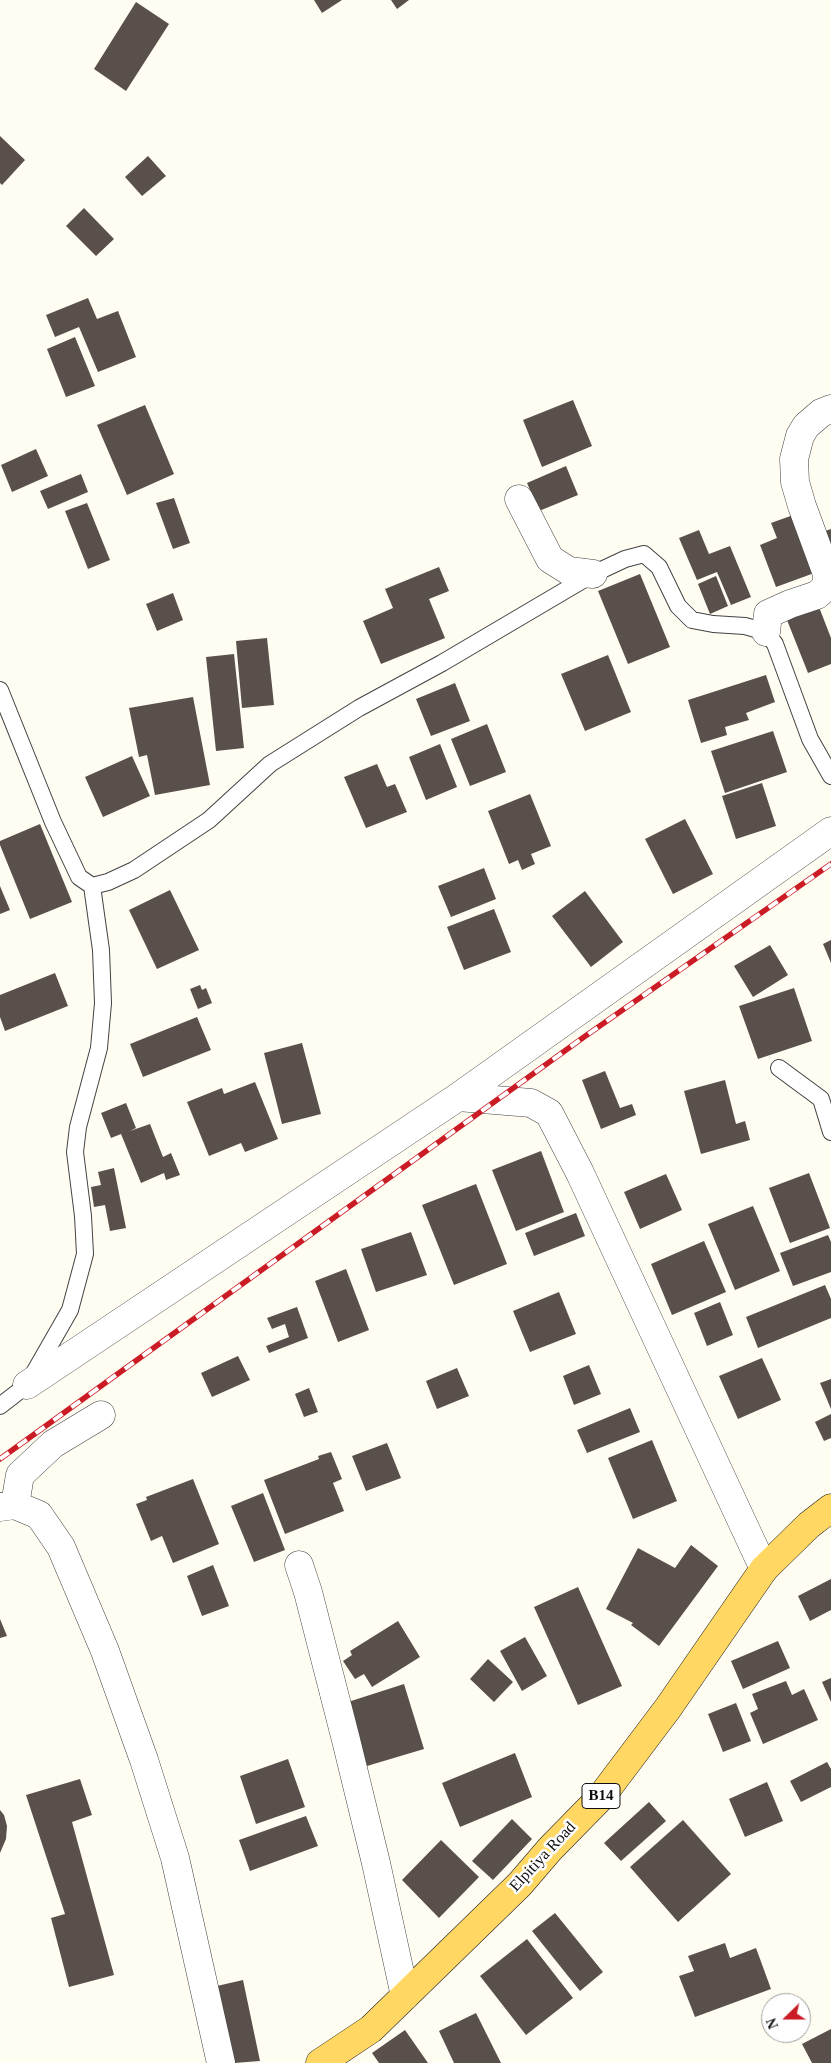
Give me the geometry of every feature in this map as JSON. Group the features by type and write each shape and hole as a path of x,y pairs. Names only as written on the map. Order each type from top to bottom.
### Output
{"main road":[{"name":"Elpitiya Road","path":"320,2063 371,2028 405,1996 520,1884 550,1849 601,1797 668,1708 764,1569 808,1526 831,1508"}],"street":[{"path":"766,632 768,614 790,604 817,596 826,587 827,574 805,516 795,482 794,459 800,436 806,426 821,413 831,409"},
{"path":"519,499 550,559 569,571 593,574"},
{"path":"27,1384 458,1097 831,831"},
{"path":"458,1097 531,1103 549,1113 580,1173 764,1569"},
{"path":"101,1414 53,1444 20,1475 8,1506 39,1515 61,1547 105,1651 144,1760 175,1858 221,2063"},
{"path":"299,1564 346,1740 376,1863 405,1996"}],"lane":[{"path":"92,886 108,882 142,864 209,820 270,764 359,708 442,664 593,574 625,559 644,554 659,567 678,606 692,620 713,624 745,626 766,632 775,644 810,738 831,776"},
{"path":"0,690 53,822 75,870 79,877 92,886 101,950 103,1004 99,1048 78,1127 75,1152 83,1216 85,1254 70,1310 27,1384 0,1406"},
{"path":"779,1068 821,1099 831,1132"}],"building":[{"path":"314,0 342,0 322,13"},
{"path":"391,0 409,0 397,9"},
{"path":"136,2 169,24 126,91 94,69"},
{"path":"0,136 25,160 2,185 0,183"},
{"path":"148,156 166,176 142,196 125,177"},
{"path":"84,208 114,239 96,256 66,226"},
{"path":"88,298 97,319 118,311 136,357 98,372 79,327 55,337 46,315"},
{"path":"75,337 95,386 66,397 47,349"},
{"path":"573,400 592,446 542,467 523,420"},
{"path":"145,405 174,474 127,495 97,425"},
{"path":"36,449 48,476 12,492 1,465"},
{"path":"566,466 578,495 539,511 527,483"},
{"path":"81,474 88,492 48,509 40,491"},
{"path":"174,498 190,543 173,549 156,503"},
{"path":"87,503 110,560 88,569 65,511"},
{"path":"796,514 817,572 776,587 760,545 777,538 771,523"},
{"path":"831,529 831,553 822,532"},
{"path":"699,530 709,554 730,546 751,597 731,605 717,572 697,580 679,538"},
{"path":"439,567 449,591 429,599 445,638 381,664 363,621 393,608 385,589"},
{"path":"640,574 670,647 628,664 598,591"},
{"path":"716,576 728,606 710,614 698,584"},
{"path":"173,593 183,620 157,631 146,604"},
{"path":"819,607 831,638 831,664 808,673 787,620"},
{"path":"267,638 274,705 242,708 236,641"},
{"path":"234,654 244,748 216,751 206,657"},
{"path":"608,655 631,712 585,731 561,674"},
{"path":"766,675 775,702 746,713 749,720 725,727 727,735 701,743 688,700"},
{"path":"455,683 470,721 431,736 416,699"},
{"path":"193,697 210,785 155,795 147,755 139,757 129,708"},
{"path":"487,724 506,772 470,786 451,739"},
{"path":"773,731 787,772 725,793 711,751"},
{"path":"440,744 457,787 426,800 409,757"},
{"path":"132,756 150,796 103,817 85,777"},
{"path":"377,764 387,787 395,784 407,812 366,828 344,777"},
{"path":"762,783 776,826 736,839 722,796"},
{"path":"530,794 551,846 531,854 535,864 522,870 518,860 509,864 488,811"},
{"path":"685,819 713,874 673,894 645,839"},
{"path":"40,824 72,902 30,919 0,841"},
{"path":"484,868 496,899 451,917 438,886"},
{"path":"0,886 10,910 0,914"},
{"path":"170,890 199,950 157,969 129,910"},
{"path":"585,891 623,942 591,967 552,916"},
{"path":"494,909 511,952 464,970 447,927"},
{"path":"831,940 831,963 823,944"},
{"path":"770,945 788,975 753,997 734,966"},
{"path":"55,973 68,1006 5,1031 0,1017 0,995"},
{"path":"200,985 202,990 206,988 212,1003 198,1009 190,989"},
{"path":"794,988 812,1041 758,1059 739,1006"},
{"path":"197,1017 211,1050 143,1077 130,1044"},
{"path":"302,1043 321,1114 282,1124 264,1053"},
{"path":"605,1071 620,1108 632,1104 636,1115 601,1129 582,1080"},
{"path":"725,1080 736,1124 745,1121 750,1140 701,1154 684,1091"},
{"path":"255,1082 278,1139 245,1152 241,1143 209,1156 187,1102 222,1088 224,1094"},
{"path":"126,1103 136,1128 130,1131 150,1124 163,1157 171,1153 180,1175 166,1180 164,1173 141,1183 121,1134 111,1138 101,1113"},
{"path":"541,1151 564,1212 516,1231 492,1170"},
{"path":"114,1168 126,1228 110,1231 105,1205 94,1207 91,1187 101,1185 98,1172"},
{"path":"809,1173 830,1228 790,1243 769,1188"},
{"path":"666,1174 682,1210 640,1229 624,1192"},
{"path":"476,1184 507,1264 454,1285 422,1205"},
{"path":"753,1206 780,1271 735,1290 708,1224"},
{"path":"576,1213 585,1236 534,1256 525,1233"},
{"path":"411,1232 427,1275 376,1292 361,1249"},
{"path":"828,1235 831,1242 831,1272 793,1286 780,1253"},
{"path":"704,1241 726,1292 672,1315 651,1264"},
{"path":"346,1269 369,1330 338,1342 315,1281"},
{"path":"825,1285 831,1299 831,1318 758,1348 746,1317"},
{"path":"559,1292 576,1334 530,1352 513,1311"},
{"path":"720,1302 733,1335 707,1346 694,1313"},
{"path":"297,1307 308,1338 269,1353 266,1346 289,1337 285,1324 272,1329 267,1318"},
{"path":"238,1356 250,1380 212,1397 201,1373"},
{"path":"762,1358 781,1400 738,1419 719,1376"},
{"path":"589,1365 601,1394 574,1405 563,1376"},
{"path":"457,1368 469,1396 437,1409 426,1381"},
{"path":"831,1379 831,1409 820,1383"},
{"path":"309,1388 318,1412 304,1417 295,1394"},
{"path":"630,1408 640,1432 587,1453 577,1430"},
{"path":"831,1414 831,1438 824,1441 815,1422"},
{"path":"652,1440 677,1501 633,1519 608,1458"},
{"path":"387,1443 401,1478 366,1491 352,1456"},
{"path":"331,1452 342,1479 333,1483 344,1511 285,1534 264,1480 319,1459 318,1456"},
{"path":"193,1479 219,1544 173,1563 162,1536 151,1541 136,1504 147,1500 146,1497"},
{"path":"263,1493 285,1550 254,1562 231,1506"},
{"path":"691,1545 718,1566 659,1646 631,1625 633,1623 606,1609 638,1548 675,1568"},
{"path":"213,1565 229,1606 202,1616 187,1576"},
{"path":"831,1579 831,1610 810,1621 798,1596"},
{"path":"578,1587 622,1686 578,1705 534,1607"},
{"path":"0,1619 7,1636 0,1638"},
{"path":"398,1621 420,1657 372,1687 364,1674 355,1679 343,1661 352,1655 350,1651"},
{"path":"525,1637 547,1676 522,1691 500,1651"},
{"path":"778,1641 790,1668 743,1689 731,1661"},
{"path":"488,1659 513,1682 494,1702 470,1679"},
{"path":"831,1678 831,1702 822,1682"},
{"path":"786,1681 792,1695 804,1689 818,1720 763,1744 750,1713 758,1709 752,1694"},
{"path":"404,1684 424,1749 367,1766 348,1702"},
{"path":"736,1703 751,1741 723,1752 708,1714"},
{"path":"515,1753 532,1797 460,1827 442,1783"},
{"path":"288,1759 305,1807 256,1824 240,1776"},
{"path":"827,1762 831,1769 831,1787 801,1802 790,1781"},
{"path":"80,1779 92,1815 72,1822 114,1975 69,1987 51,1918 65,1914 26,1795"},
{"path":"767,1782 783,1821 745,1837 729,1799"},
{"path":"649,1802 666,1821 621,1861 604,1843"},
{"path":"0,1810 4,1815 7,1826 6,1839 0,1853"},
{"path":"306,1816 318,1846 250,1871 239,1840"},
{"path":"512,1819 532,1839 493,1880 472,1861"},
{"path":"683,1820 731,1874 678,1922 630,1867"},
{"path":"441,1840 479,1877 439,1918 402,1880"},
{"path":"555,1913 603,1972 580,1991 532,1931"},
{"path":"527,1939 573,1998 526,2035 480,1976"},
{"path":"725,1943 730,1958 756,1948 771,1989 695,2017 679,1976 694,1971 688,1956"},
{"path":"243,1980 260,2061 234,2063 217,1986"},
{"path":"476,2013 501,2063 454,2063 439,2031"},
{"path":"831,2029 831,2063 812,2063 802,2044 811,2043 811,2039"},
{"path":"405,2030 428,2063 379,2063 372,2053"}],"railway":[{"path":"0,1459 584,1037 831,864"}]}
